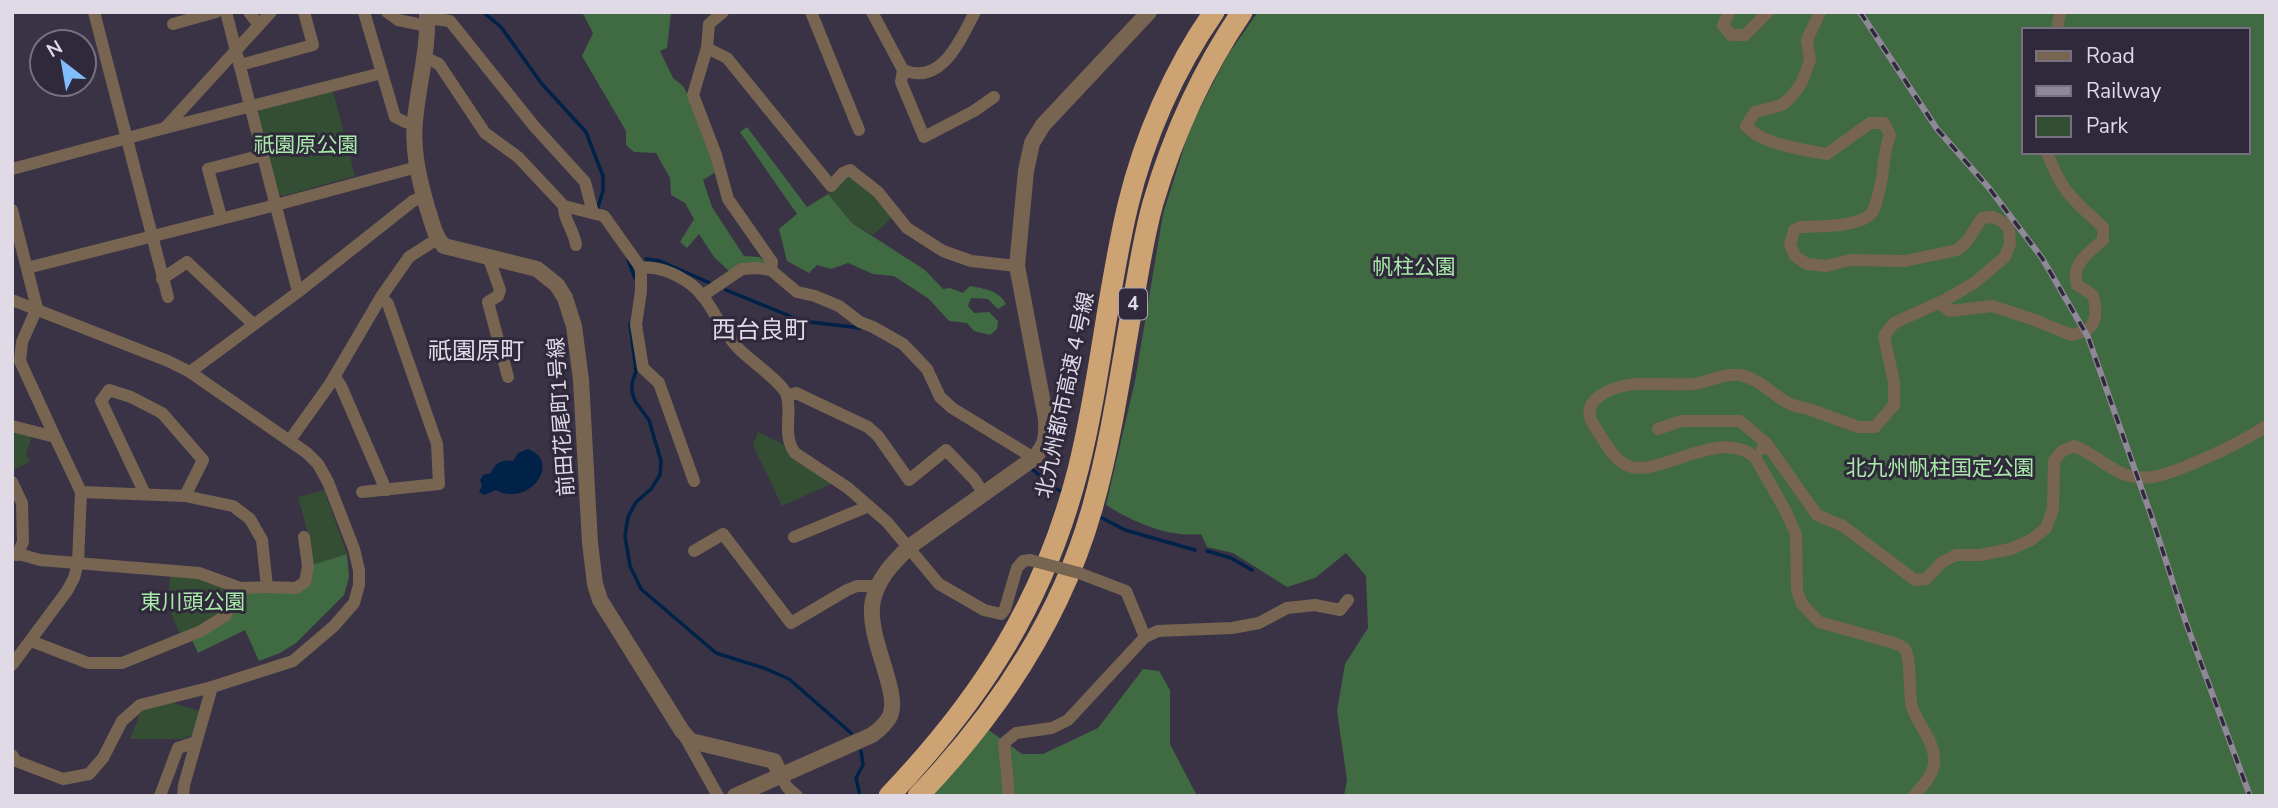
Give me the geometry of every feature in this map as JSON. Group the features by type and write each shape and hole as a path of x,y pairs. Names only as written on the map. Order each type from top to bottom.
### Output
{"highway":[{"name":"北九州都市高速４号線","path":"889,796 944,736 990,674 1042,577 1078,469 1128,202 1153,129 1188,54 1214,12"},
{"name":"4","path":"918,796 958,752 1009,686 1078,562 1112,424 1153,205 1176,135 1209,65 1242,12"}],"street":[{"path":"94,12 168,297"},
{"path":"173,24 216,12"},
{"path":"226,12 298,292"},
{"path":"249,12 259,25"},
{"path":"165,128 271,12"},
{"path":"240,65 313,45 304,12"},
{"path":"365,12 395,117 414,123"},
{"path":"387,12 398,20 450,21 534,126 585,182 597,214 641,268 636,326 643,368 659,383 694,481"},
{"path":"723,12 709,24 707,48 693,95 716,155 728,199 772,262 771,270"},
{"path":"811,12 859,130"},
{"path":"872,12 902,70 901,82 925,137 994,97"},
{"path":"902,70 915,75 928,72 942,64 953,52 975,12"},
{"path":"735,796 872,735 884,726 891,714 892,698 873,633 871,616 878,586 892,564 909,547 1042,450 1047,440 1046,419 1017,266 1026,171 1032,144 1043,125 1149,12"},
{"path":"1729,12 1723,25 1731,35 1745,35 1768,12"},
{"path":"1820,12 1807,40 1810,60 1802,82 1782,105 1755,112 1745,126 1752,134 1802,150 1827,154 1870,123 1884,123 1890,135 1883,158 1882,180 1873,210 1866,218 1855,222 1800,227 1794,230 1790,245 1795,256 1807,264 1826,266 1860,260 1905,261 1957,250 1967,241 1982,218 1993,218 2003,222 2009,229 2010,244 2005,257 1974,283 1940,303 1894,323 1884,336 1894,383 1894,405 1875,427 1858,427 1806,408 1797,408 1760,382 1726,375 1695,384 1625,385 1605,392 1593,401 1590,419 1607,446 1623,464 1634,468 1670,461 1702,450 1730,448 1748,452 1755,457 1796,534 1797,591 1802,604 1819,622 1894,643 1904,648 1908,656 1908,682 1913,708 1934,750 1934,766 1930,777 1914,796"},
{"path":"290,440 334,377 381,297 409,257 437,239 417,167 414,123 427,19"},
{"path":"707,48 727,58 831,186 843,173 850,170 878,192 907,228 943,251 971,261 1017,266"},
{"path":"424,57 439,64 485,133 518,157 564,206 597,214"},
{"path":"12,169 382,73"},
{"path":"1940,303 1950,311 1992,306 2071,335 2088,329 2096,308 2093,295 2077,285 2074,275 2078,263 2103,240 2104,227 2067,195 2047,154"},
{"path":"221,217 208,169 262,155"},
{"path":"27,268 417,167"},
{"path":"190,372 298,292 413,201 424,196"},
{"path":"564,206 564,214 574,233 576,245"},
{"path":"12,210 37,308 22,342 20,360 81,492 78,563 74,578 67,592 12,665"},
{"name":"前田花尾町1号線","path":"437,239 444,246 537,269 557,285 568,305 575,326 581,380 590,543 595,584 600,600 682,731"},
{"path":"488,256 500,290 498,296 488,302 508,377"},
{"path":"162,279 187,262 253,324"},
{"path":"641,268 653,267 687,282 702,296 725,335 757,367 781,384 787,396 789,444 795,453 848,488 887,522 939,584 984,610 1001,614 1005,609 1017,568 1023,561 1078,562 1126,591 1145,637"},
{"path":"702,296 742,269 771,270 797,292 839,306 860,322 903,344 927,369 940,397 952,408 1034,458"},
{"path":"362,492 439,484 437,444 388,304 381,297"},
{"path":"12,300 190,372 307,453 318,464 328,482 354,549 359,570 359,585 354,603 334,626 293,661 212,687 140,705 122,722 103,758 89,774 63,779 16,761 12,755"},
{"path":"334,377 341,386 386,490"},
{"path":"145,494 101,401 108,390 131,397 162,413 203,460 185,496"},
{"path":"787,396 796,393 868,427 878,436 909,480 946,450 974,479 984,494"},
{"path":"1658,429 1681,421 1740,421 1766,443 1817,515 1843,526 1915,580 1926,579 1942,562 1956,555 1980,555 2011,549 2031,540 2046,528 2053,509 2054,461 2062,451 2074,446 2086,450 2110,468 2128,476 2151,478 2191,464 2266,426"},
{"path":"12,426 55,437"},
{"path":"1755,457 1766,443"},
{"path":"12,482 22,503 23,542 15,554 40,560 199,573 240,588 296,588 305,582 308,566 304,537"},
{"path":"81,492 185,496 233,506 250,519 262,540 267,587"},
{"path":"794,537 869,506"},
{"path":"694,551 723,534 791,623 847,590 857,586 878,586"},
{"path":"31,642 88,663 122,663 201,631 225,616 240,588"},
{"path":"1009,796 1004,743 1016,733 1052,728 1068,720 1145,637 1158,631 1248,625 1287,608 1315,605 1340,610 1348,600"},
{"path":"183,796 212,687"},
{"path":"682,731 691,741 774,761 786,787 797,796"},
{"path":"682,731 718,796"},
{"path":"160,796 178,748 196,742"}],"green space":[{"path":"582,12 671,12 667,48 660,51 673,78 683,86 688,95 716,172 703,180 712,207 744,256 759,257 767,262 767,266 730,272 714,257 699,234 687,248 680,242 694,219 685,203 671,195 670,178 656,153 634,152 626,145 626,131 582,56 593,33"},
{"name":"北九州帆柱国定公園","path":"1258,12 2266,12 2266,796 1344,796 1347,780 1337,711 1345,664 1368,628 1366,576 1346,553 1315,578 1287,587 1233,553 1207,547 1201,534 1164,531 1106,505 1135,381 1163,214 1190,128 1227,56"},
{"name":"祇園原公園","path":"333,91 355,176 283,196 277,193 257,114 260,109"},
{"path":"747,127 807,207 828,194 852,223 925,270 943,289 950,288 963,293 970,286 991,291 1003,299 1006,304 998,309 988,299 971,298 968,306 974,313 989,312 998,321 997,329 990,335 974,331 967,323 949,321 929,299 894,276 873,274 848,263 831,269 817,265 809,273 787,261 779,229 797,214 740,132"},
{"path":"848,175 877,196 893,217 873,235 852,223 828,194"},
{"path":"12,431 32,435 26,454 30,462 13,470"},
{"path":"758,432 785,445 831,484 782,506 753,445"},
{"path":"324,490 347,554 312,565 309,537 298,497"},
{"path":"347,554 349,577 344,595 296,643 259,661 245,630 198,653 191,638 202,634 242,591 297,591 312,565"},
{"name":"東川頭公園","path":"170,576 199,577 233,590 222,612 180,634 168,606"},
{"path":"1143,669 1159,671 1170,690 1170,744 1199,796 925,796 986,728 1022,754 1043,754 1098,728"},
{"path":"166,701 200,711 197,732 183,739 130,739 143,706"}],"water":[{"path":"528,449 538,455 542,463 542,472 537,481 519,493 508,494 496,490 484,495 479,492 483,475 491,473 499,462 513,461 518,453"}],"waterway":[{"path":"483,12 501,27 542,84 586,132 603,176 599,212"},
{"path":"646,259 660,261 710,283"},
{"path":"628,260 635,278"},
{"path":"726,290 802,321 860,328"},
{"path":"630,324 636,371 632,392 635,401 649,420 661,461 660,475 651,489 636,502 628,517 625,536 630,566 641,589 716,653 789,679 851,733"},
{"path":"1033,470 1063,492"},
{"path":"1098,516 1125,530 1195,550"},
{"path":"1207,551 1231,558 1252,570"},
{"path":"860,796 856,778 863,765 861,751"}],"railway":[{"path":"1860,12 1937,129 1989,188 2042,258 2088,337 2185,620 2250,796"}],"district":[{"name":"西台良町","path":"760,330"},
{"name":"祇園原町","path":"476,351"}],"park label":[{"name":"帆柱公園","path":"1414,267"}]}
